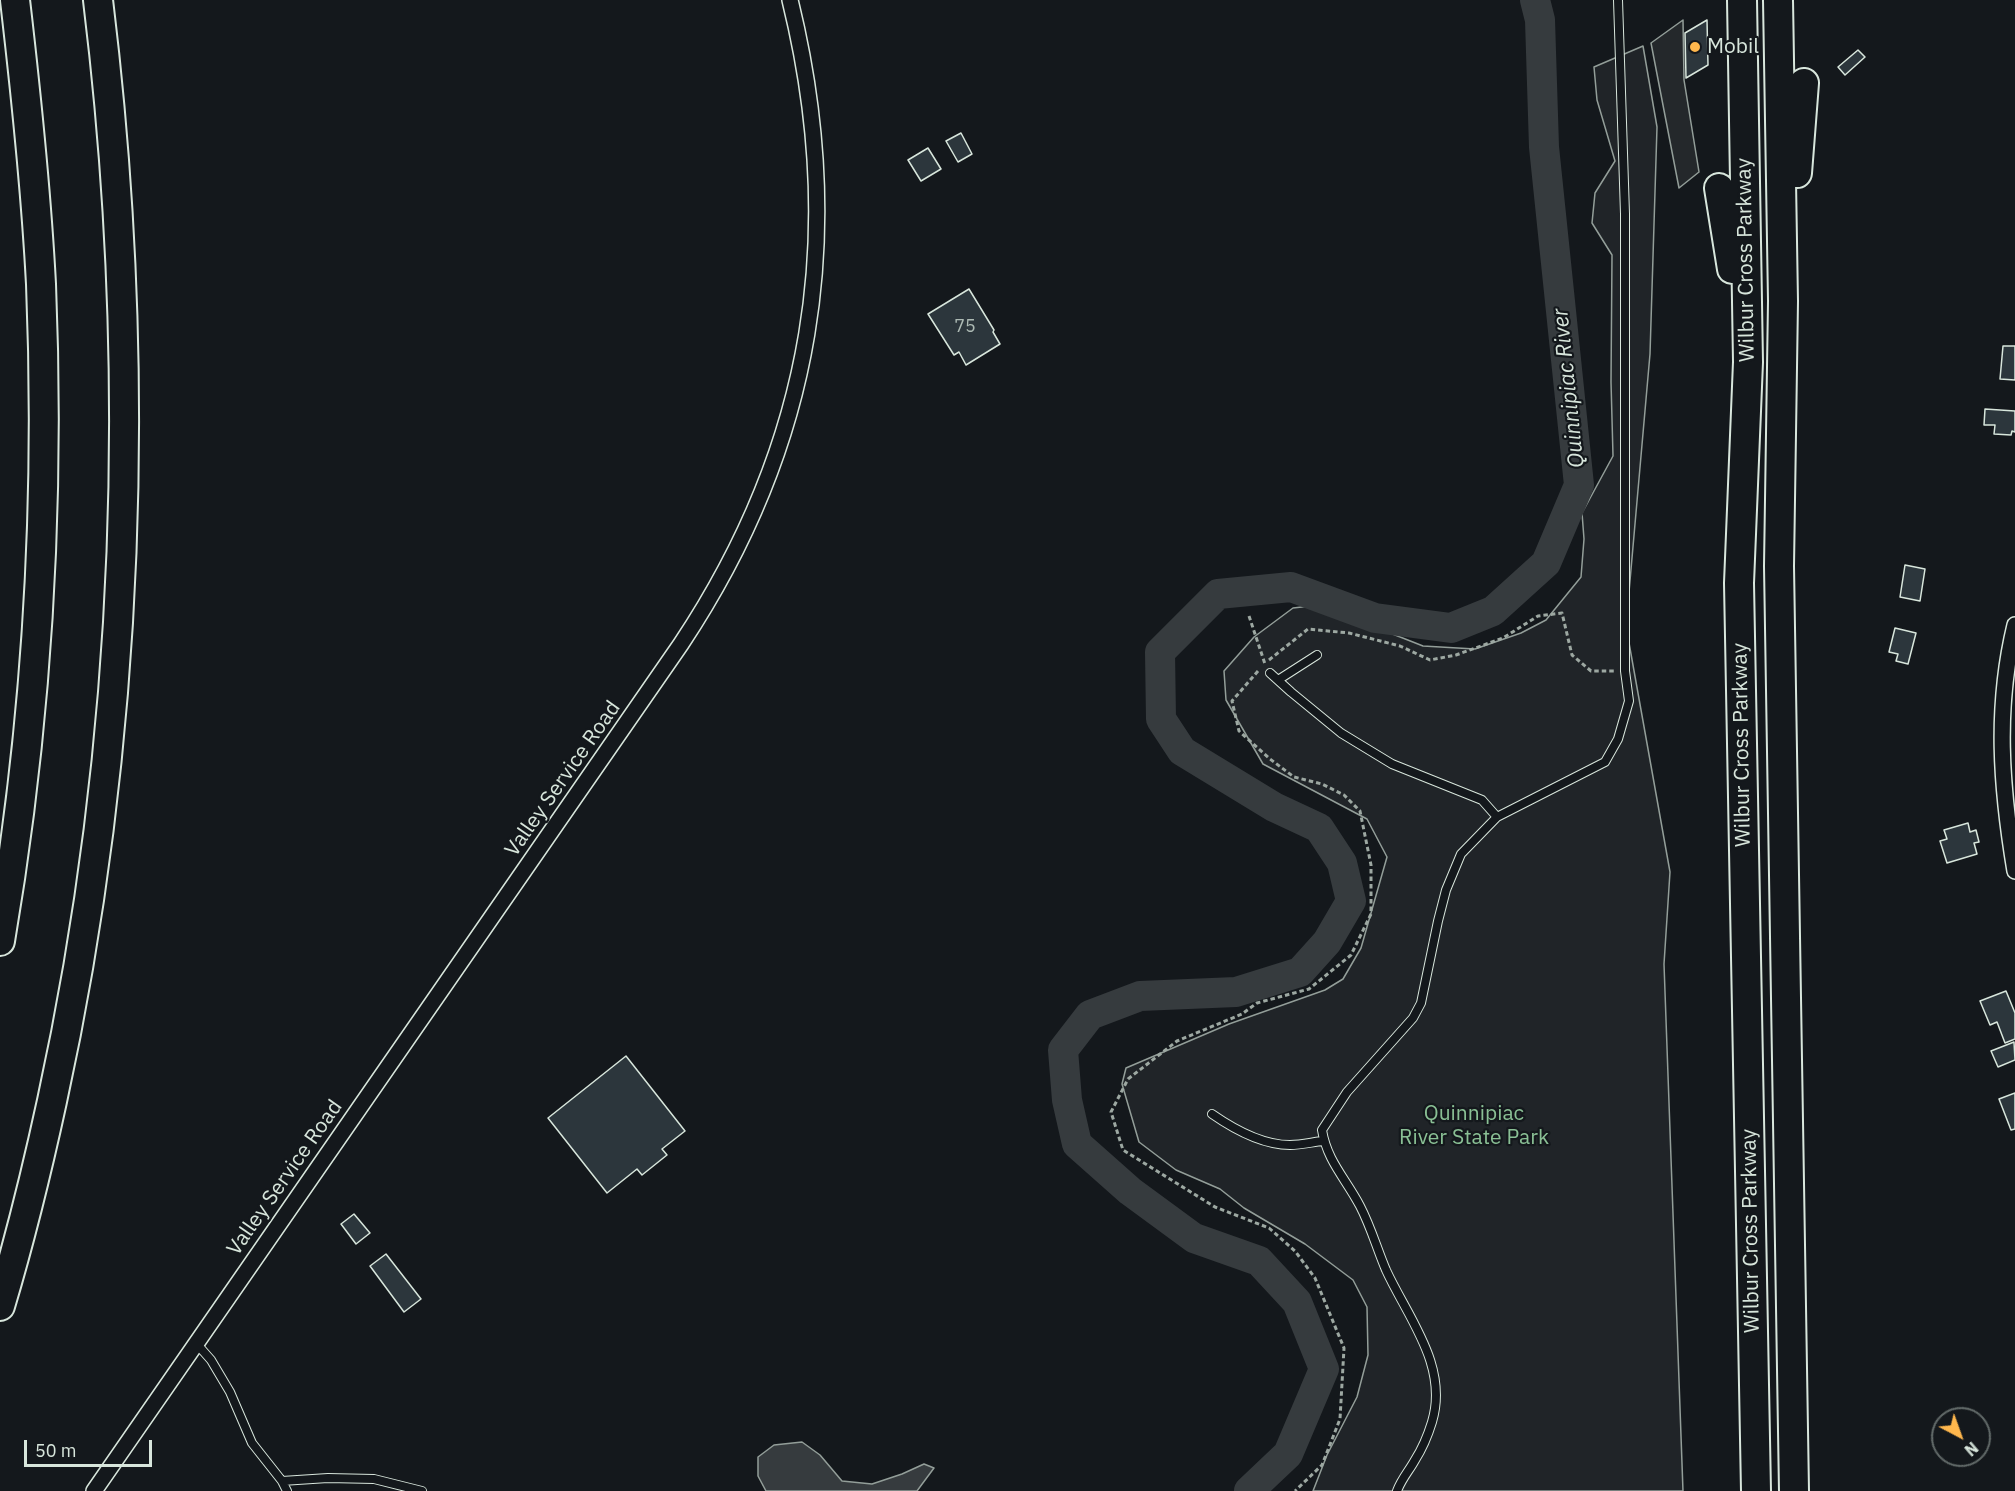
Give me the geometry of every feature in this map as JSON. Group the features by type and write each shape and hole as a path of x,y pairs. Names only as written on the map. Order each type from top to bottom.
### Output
{"highway":[{"path":"0,941 26,751 39,588 43,481 40,280 30,143 15,0"},
{"path":"0,1306 41,1149 74,991 101,809 116,654 123,501 123,336 117,198 98,0"},
{"name":"Wilbur Cross Parkway","path":"1742,0 1748,362 1739,583 1756,1491"},
{"name":"Wilbur Cross Parkway","path":"1778,0 1783,301 1779,566 1794,1491"},
{"path":"1783,301 1804,83"},
{"path":"1719,188 1748,362"}],"street":[{"name":"Valley Service Road","path":"94,1491 681,644 716,590 755,512 784,431 800,370 809,325 816,260 818,196 814,142 804,65 790,0"},
{"path":"2015,625 2007,658 2001,714 2001,766 2015,871"}],"lane":[{"path":"1397,1491 1403,1476 1415,1460 1432,1422 1437,1394 1434,1374 1424,1342 1410,1311 1386,1269 1374,1233 1349,1186 1331,1162 1323,1141 1322,1130 1336,1107 1413,1018 1421,1003 1446,890 1461,854 1497,817 1605,762 1618,739 1629,701 1625,671 1625,214 1618,0"},
{"path":"1278,680 1317,655"},
{"path":"1270,673 1334,728 1392,764 1482,800 1497,817"},
{"path":"1212,1114 1231,1127 1258,1139 1289,1145 1323,1141"},
{"path":"196,1343 211,1360 230,1392 252,1443 282,1481 287,1491"},
{"path":"282,1481 328,1478 374,1479 422,1491"}],"path":[{"path":"1295,1491 1322,1465 1341,1419 1344,1348 1315,1278 1295,1251 1269,1228 1215,1207 1123,1150 1111,1112 1128,1079 1177,1041 1242,1014 1257,1004 1309,989 1352,955 1371,914 1371,865 1360,811 1344,795 1322,784 1294,777 1270,759 1239,731 1232,701 1265,663 1308,629 1359,636 1400,646 1430,660 1456,655 1503,638 1538,616 1562,613 1572,655 1591,671 1625,671"},
{"path":"1249,616 1270,673"}],"green space":[{"name":"Quinnipiac River State Park","path":"1643,46 1657,127 1650,354 1626,626 1670,872 1664,964 1683,1491 1313,1491 1327,1455 1357,1397 1368,1355 1367,1307 1353,1280 1305,1244 1244,1208 1220,1189 1176,1170 1139,1142 1122,1084 1126,1068 1229,1024 1325,990 1343,979 1361,948 1387,857 1367,819 1263,764 1226,700 1224,671 1254,637 1293,608 1319,605 1423,646 1475,649 1521,633 1546,620 1581,577 1584,539 1582,513 1613,456 1612,255 1592,223 1595,193 1615,161 1597,100 1594,67"}],"shaded area":[{"path":"1683,20 1684,80 1699,172 1679,188 1651,43"},
{"path":"802,1442 820,1455 842,1481 872,1484 924,1464 934,1468 917,1491 766,1491 758,1476 758,1457 774,1445"}],"building":[{"path":"1707,20 1708,65 1686,78 1685,33"},
{"path":"1858,50 1865,57 1845,75 1838,67"},
{"path":"961,133 972,154 958,162 946,141"},
{"path":"928,148 941,169 921,181 908,160"},
{"path":"969,289 1000,344 966,365 959,352 954,355 928,314"},
{"path":"2003,346 2015,346 2015,380 2000,379"},
{"path":"1985,409 2015,411 2015,432 2012,431 2011,435 1994,434 1995,425 1984,425"},
{"path":"1905,565 1925,569 1920,601 1900,597"},
{"path":"1895,628 1916,633 1908,664 1896,661 1898,654 1889,652"},
{"path":"1968,823 1970,832 1976,830 1979,842 1974,843 1977,854 1947,863 1940,841 1947,839 1944,830"},
{"path":"2006,991 2015,1013 2015,1039 2005,1043 1997,1022 1990,1025 1980,1001"},
{"path":"2014,1042 2015,1060 1998,1067 1991,1051"},
{"path":"626,1056 685,1131 662,1149 667,1155 642,1175 637,1169 607,1193 548,1118"},
{"path":"2015,1093 2015,1129 2011,1130 1999,1099"},
{"path":"354,1214 370,1233 356,1244 341,1224"},
{"path":"386,1254 421,1299 404,1312 370,1266"}],"waterway":[{"name":"Quinnipiac River","path":"1249,1491 1288,1454 1324,1369 1297,1302 1259,1261 1194,1238 1130,1191 1077,1144 1067,1100 1063,1050 1090,1015 1140,996 1236,992 1300,972 1327,942 1351,901 1342,863 1319,828 1274,807 1182,751 1161,719 1160,652 1218,594 1291,587 1375,618 1451,628 1493,611 1546,563 1579,485 1544,147 1540,20 1535,0"}],"place":[{"name":"Mobil","path":"1695,47"}]}
